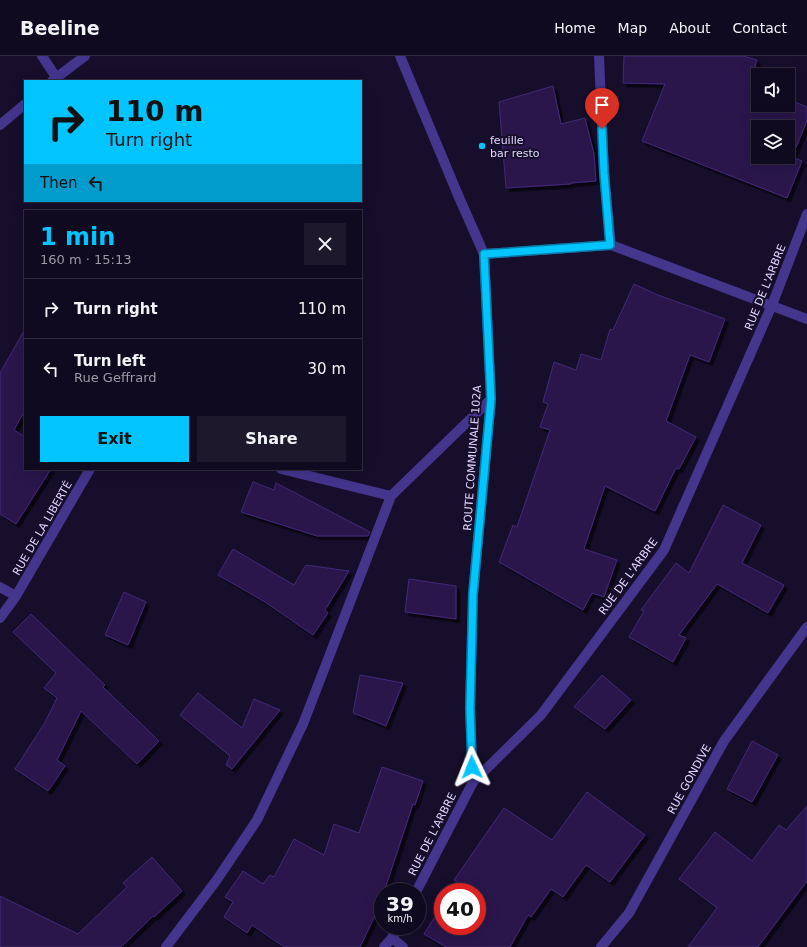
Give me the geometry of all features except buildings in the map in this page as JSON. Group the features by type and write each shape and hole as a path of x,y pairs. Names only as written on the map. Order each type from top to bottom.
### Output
{"street":[{"path":"42,56 54,79 86,56"},
{"name":"ROUTE COMMUNALE 102A","path":"400,56 484,254 491,399 473,594 470,708 473,782"},
{"path":"599,56 604,173 610,245"},
{"path":"0,125 24,105"},
{"name":"RUE DE L'ARBRE","path":"421,883 473,782 541,715 664,550 772,305 807,214"},
{"path":"484,254 610,245 807,318"},
{"path":"166,947 216,881 257,820 303,724 391,496 491,399"},
{"name":"RUE DE LA LIBERTÉ","path":"0,618 16,596 89,470"},
{"path":"285,470 391,496"},
{"path":"0,587 16,596"},
{"name":"RUE GONDIVE","path":"600,947 629,913 724,741 807,627"},
{"path":"384,947 394,935"},
{"path":"392,938 403,947"}],"place":[{"name":"feuille bar resto","path":"482,146"}],"route":[{"path":"472,767 470,708 473,594 491,399 484,254 610,245 602,129"}]}
